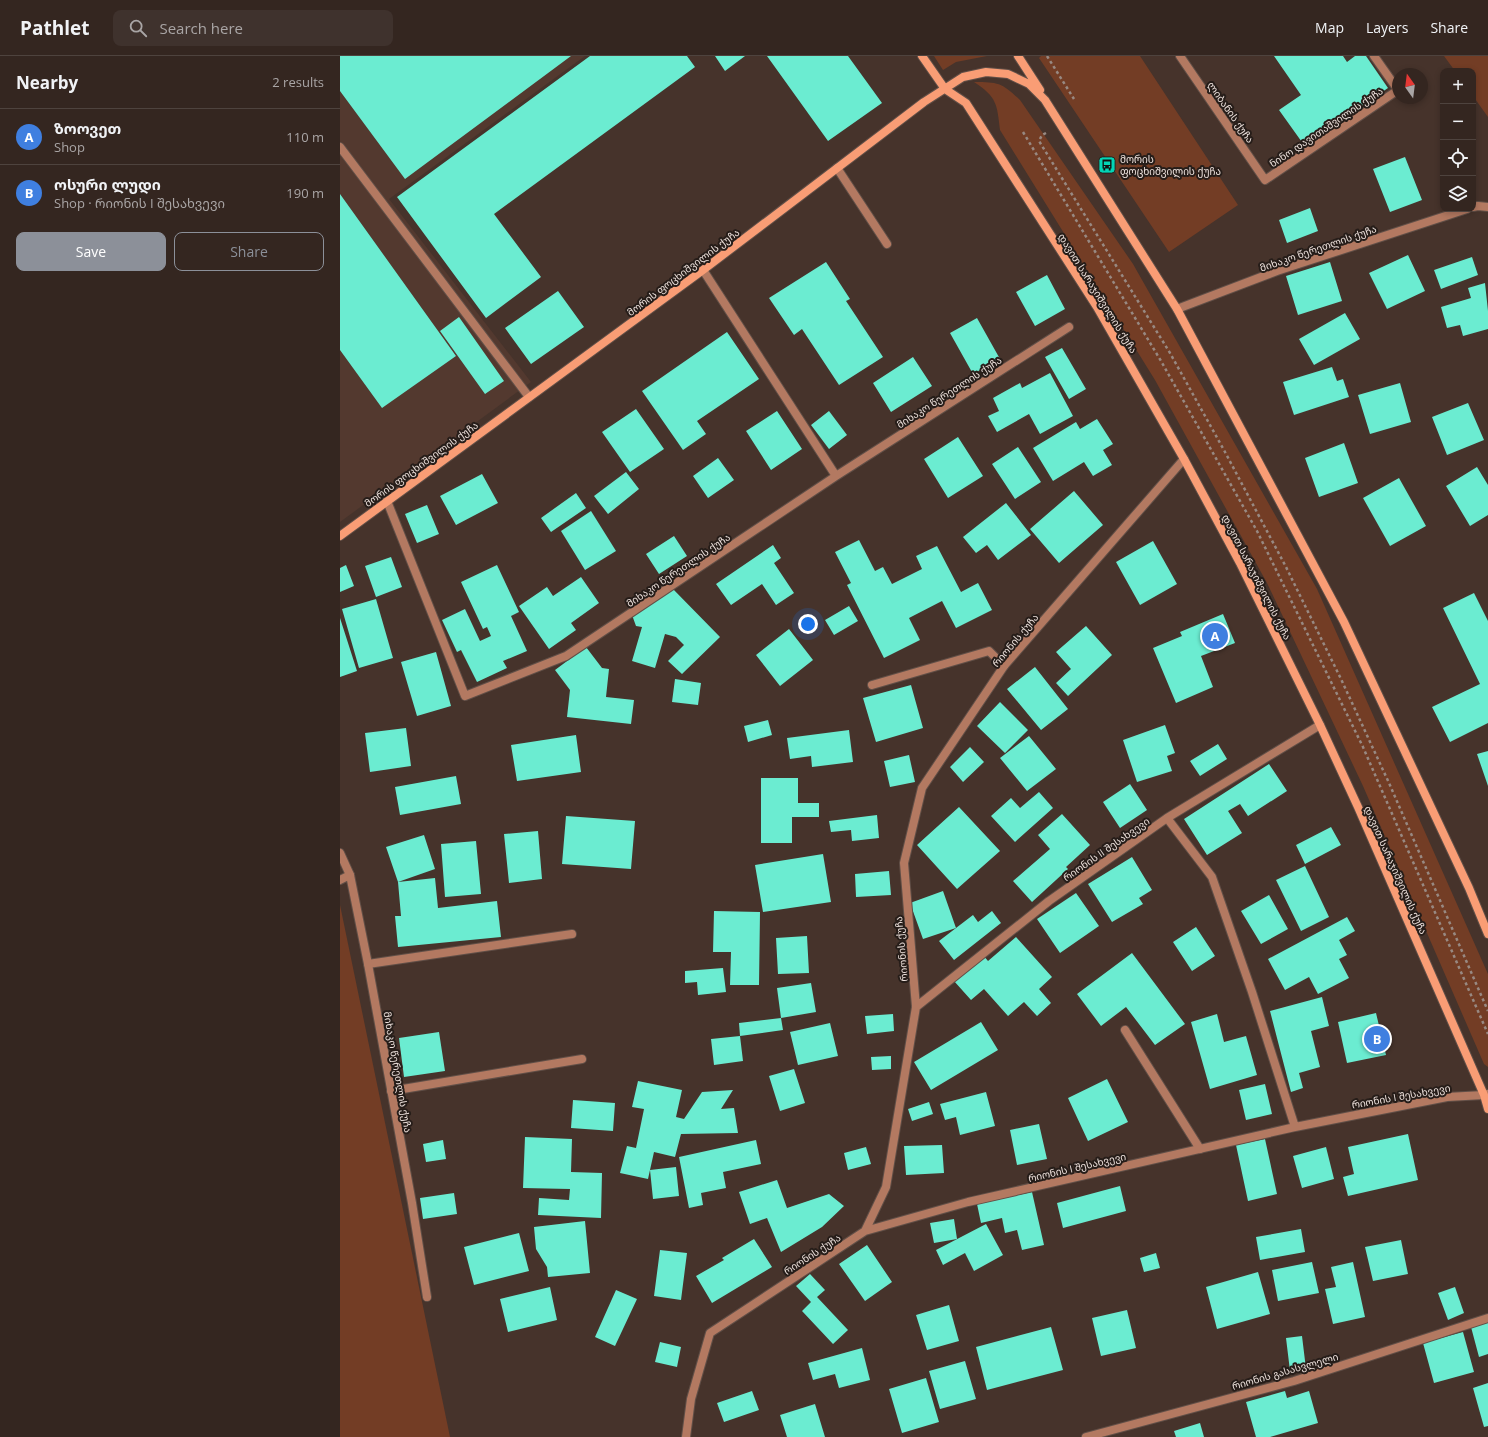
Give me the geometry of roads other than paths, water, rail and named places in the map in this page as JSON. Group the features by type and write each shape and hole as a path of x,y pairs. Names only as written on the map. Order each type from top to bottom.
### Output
{"main road":[{"path":"922,56 946,89"},
{"path":"1018,56 1177,309 1344,622 1469,888 1488,934"},
{"name":"მორის ფოცხიშვილის ქუჩა","path":"340,536 703,270 924,102 963,78 986,72 1008,74 1029,84 1045,100"},
{"name":"დავით სარაჯიშვილის ქუჩა","path":"946,89 966,104 1093,301 1184,460 1240,563 1320,725 1361,815 1486,1095 1488,1109"}],"street":[{"name":"ლიბანის ქუჩა","path":"1180,56 1265,180"},
{"name":"ნინო დავითაშვილის ქუჩა","path":"1374,56 1392,82"},
{"name":"ნინო დავითაშვილის ქუჩა","path":"1265,180 1392,94"},
{"path":"340,147 529,397"},
{"path":"838,168 888,244"},
{"path":"1476,206 1488,207"},
{"name":"მიხაკო წერეთლის ქუჩა","path":"1177,309 1277,271 1458,212"},
{"path":"703,270 836,476"},
{"name":"მიხაკო წერეთლის ქუჩა","path":"386,501 466,696 566,656 836,476 1069,327"},
{"name":"რიონის ქუჩა","path":"686,1437 691,1399 710,1334 865,1231 886,1187 916,1007 904,863 922,788 1004,666 1184,460"},
{"path":"872,685 989,651 1004,666"},
{"name":"რიონის II შესახვევი","path":"916,1007 1049,901 1167,818 1320,725"},
{"path":"1167,818 1212,877 1252,992 1295,1127"},
{"name":"მიხაკო წერეთლის ქუჩა","path":"340,853 350,875 368,964 412,1203 427,1297"},
{"path":"340,880 350,875"},
{"path":"368,964 572,934"},
{"path":"1125,1030 1200,1149"},
{"path":"392,1091 582,1059"},
{"name":"რიონის I შესახვევი","path":"865,1231 968,1202 1295,1127 1447,1097 1486,1095"},
{"name":"რიონის გასასვლელი","path":"1086,1437 1294,1380 1488,1318"}],"place":[{"name":"მორის ფოცხიშვილის ქუჩა","path":"1107,165"},
{"name":"ზოოვეთ","path":"1215,636"},
{"name":"ოსური ლუდი","path":"1377,1039"}]}
